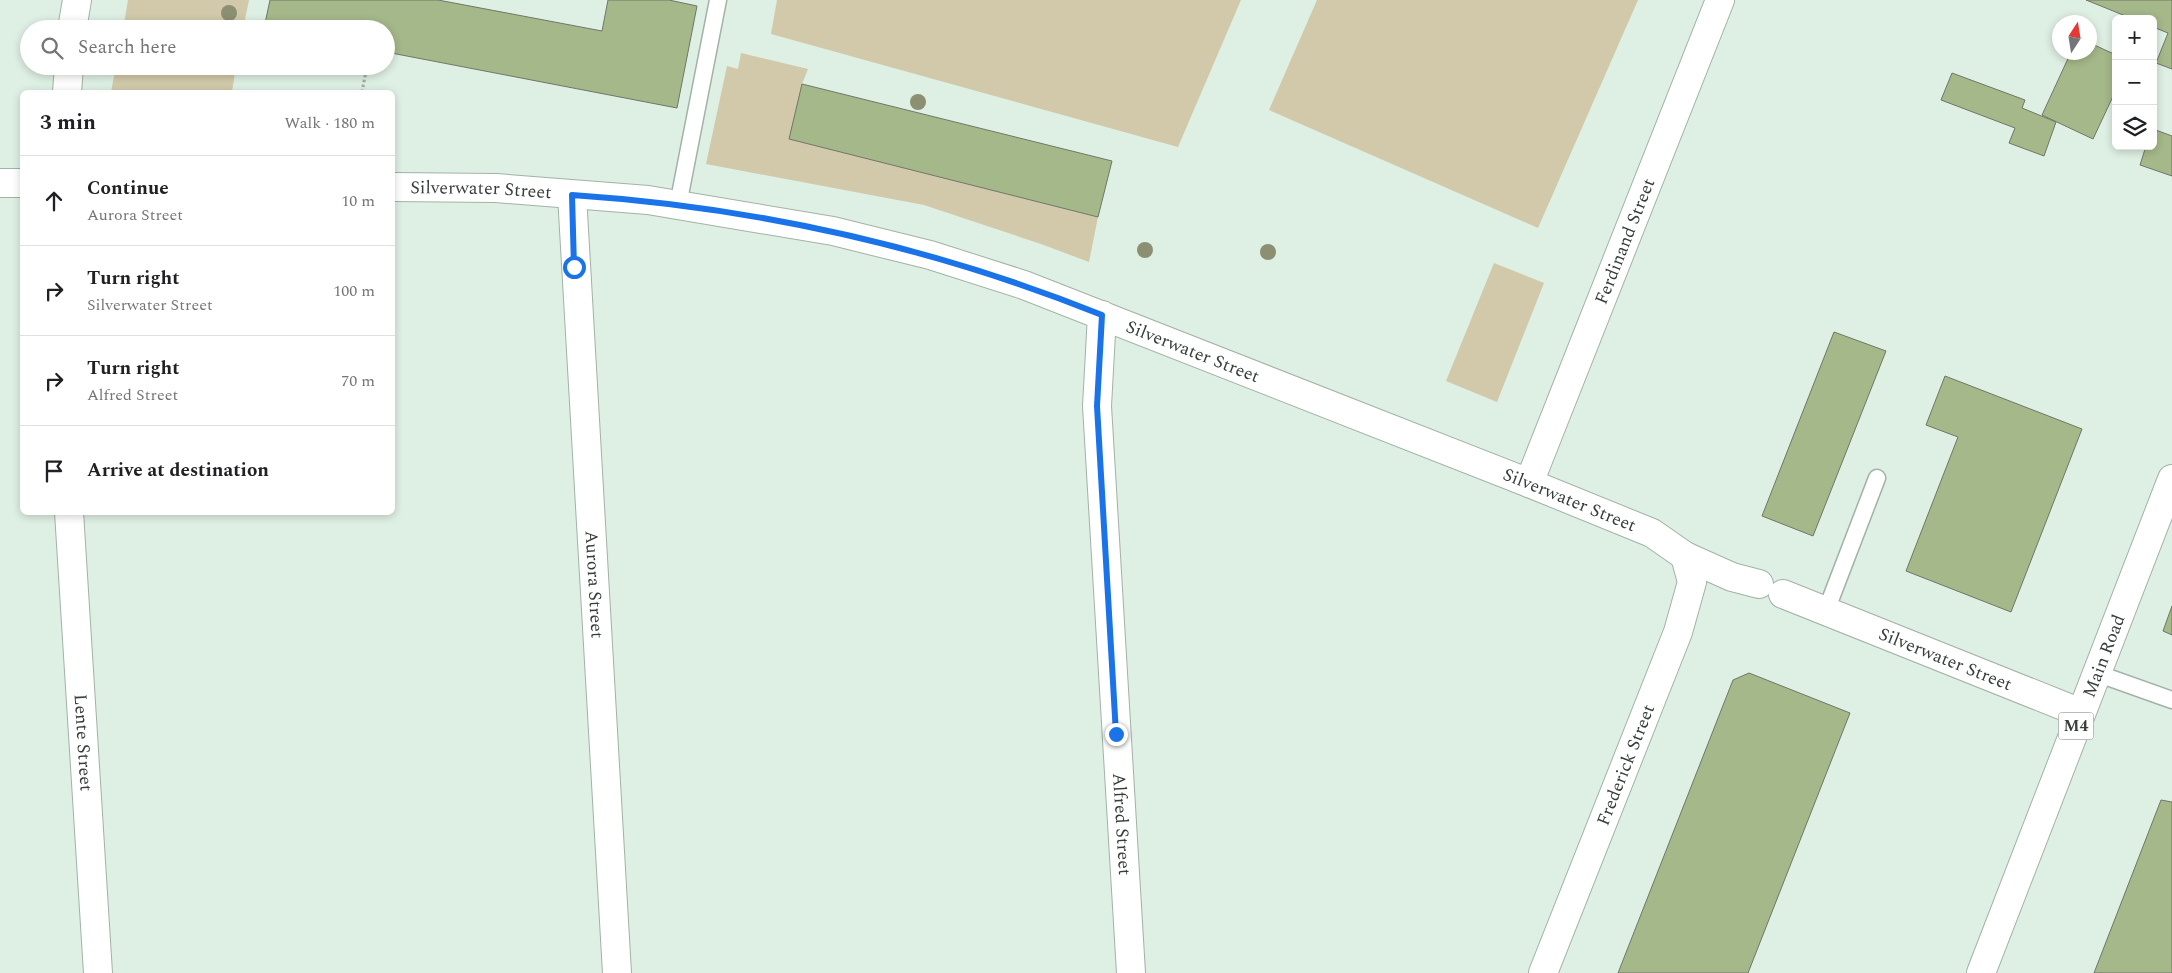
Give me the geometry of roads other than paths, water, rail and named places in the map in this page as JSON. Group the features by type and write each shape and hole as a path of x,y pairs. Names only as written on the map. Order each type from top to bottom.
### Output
{"street":[{"path":"74,20 78,0"},
{"name":"Ferdinand Street","path":"1529,483 1720,0"},
{"path":"67,90 68,75"},
{"path":"0,183 20,183"},
{"name":"Silverwater Street","path":"395,187 496,188 648,200 833,231 930,255 1024,285 1529,483 1652,533 1685,556 1732,577 1771,589 2081,713"},
{"name":"Aurora Street","path":"572,195 617,973"},
{"name":"Alfred Street","path":"1102,315 1097,406 1131,973"},
{"name":"Main Road","path":"1981,973 2172,479"},
{"name":"Lente Street","path":"69,515 98,973"},
{"name":"Frederick Street","path":"1544,973 1678,632 1692,582 1685,556"}],"lane":[{"path":"678,205 718,0"},
{"path":"1826,611 1877,478"},
{"path":"2096,673 2172,700"}]}
